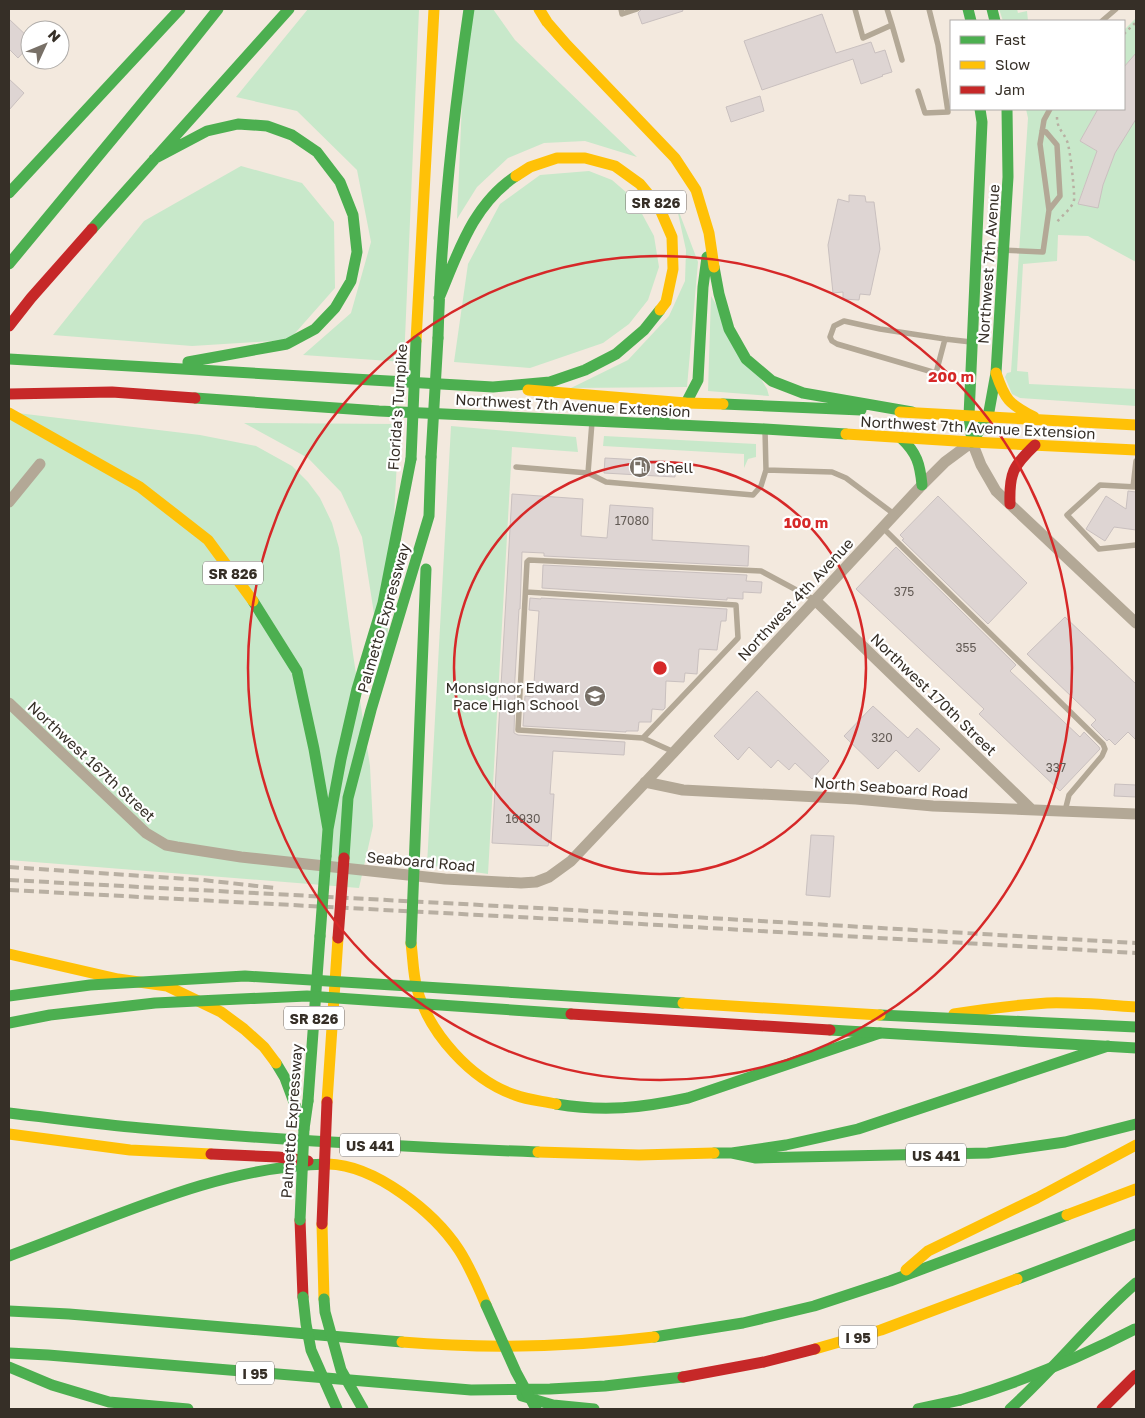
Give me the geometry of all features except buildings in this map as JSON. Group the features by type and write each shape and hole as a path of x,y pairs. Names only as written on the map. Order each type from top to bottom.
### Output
{"main road":[{"path":"9,194 180,9"},
{"path":"9,264 218,9"},
{"path":"9,326 31,298 289,9"},
{"name":"Florida's Turnpike","path":"328,829 357,689 383,603 411,459 434,9"},
{"path":"439,298 456,90 469,9"},
{"path":"539,9 547,22 567,45 675,158 696,190 709,233 720,294 729,329 746,359 772,381 803,393 912,412"},
{"name":"Northwest 7th Avenue","path":"972,442 969,416 982,122 980,110"},
{"name":"Northwest 7th Avenue","path":"972,442 988,417 996,373 1008,177 1007,110"},
{"path":"154,159 207,131 238,124 267,126 292,135 317,152 340,182 353,215 356,252 351,281 335,308 315,329 287,344 155,368"},
{"name":"SR 826","path":"9,359 493,387 550,382 585,370 616,354 644,330 666,302 674,269 672,237 660,206 640,184 615,166 585,158 557,158 530,166 508,181 486,202 468,229 439,298"},
{"path":"652,423 686,403 698,380 703,288 709,233"},
{"name":"Palmetto Expressway","path":"363,1409 341,1370 325,1312 324,1299 322,1224 327,1102 338,938 348,798 371,710 429,516 439,298"},
{"path":"996,373 1006,399 1014,406 1039,420"},
{"name":"Northwest 7th Avenue Extension","path":"493,387 686,403 912,412 1136,425"},
{"name":"Northwest 7th Avenue Extension","path":"9,394 121,392 379,411 652,423 1035,446 1136,450"},
{"name":"SR 826","path":"9,413 140,487 208,540 249,594 297,671 314,749 328,829"},
{"path":"901,438 912,448 918,458 922,484"},
{"path":"1010,504 1010,475 1014,466 1035,446"},
{"path":"429,516 411,943 418,991 428,1017 438,1033 463,1062 476,1073 514,1095 574,1107 633,1108 688,1098 845,1044 946,1015 1038,1004 1065,1003 1136,1007"},
{"name":"Palmetto Expressway","path":"328,829 308,1100 304,1129 300,1220 303,1297 311,1350 337,1409"},
{"path":"9,954 118,979 167,986 220,1012 244,1029 264,1047 276,1062 285,1078 304,1129"},
{"path":"9,996 90,985 245,976 868,1014 1136,1027"},
{"path":"9,1023 155,1003 307,996 576,1015 1136,1048"},
{"path":"732,1153 804,1141 858,1128 1136,1038"},
{"name":"US 441","path":"9,1113 112,1126 402,1147 639,1155 732,1153 756,1158 892,1156 1018,1150 1066,1142 1136,1124"},
{"path":"9,1134 130,1150 278,1157 347,1166 363,1172 410,1198 442,1227 467,1263 516,1372 536,1409"},
{"path":"894,1280 928,1251 1038,1198 1136,1145"},
{"path":"9,1256 158,1200 223,1179 289,1166 331,1164"},
{"path":"9,1311 69,1314 435,1346 506,1347 572,1345 655,1337 742,1322 817,1304 894,1280 1136,1189"},
{"name":"I 95","path":"9,1353 446,1388 502,1390 589,1387 679,1378 804,1352 895,1326 1136,1234"},
{"path":"1010,1409 1053,1367 1110,1306 1136,1282"},
{"path":"918,1409 960,1400 1046,1370 1093,1350 1136,1328"},
{"path":"9,1368 68,1390 109,1402 188,1409"},
{"path":"1102,1409 1136,1375"},
{"path":"502,1390 553,1405 594,1409"}],"street":[{"name":"Northwest 4th Avenue","path":"645,782 922,484 945,462 972,442"},
{"path":"972,442 981,465 996,491 1136,623"},
{"path":"9,502 40,464"},
{"name":"Northwest 170th Street","path":"815,600 1032,810"},
{"name":"Northwest 167th Street","path":"9,703 128,816 156,840"},
{"name":"North Seaboard Road","path":"645,782 683,790 856,799 933,806 1136,814"},
{"name":"Seaboard Road","path":"156,840 166,845 187,850 241,858 445,879 536,882 550,877 571,860 645,782"}],"lane":[{"path":"621,9 622,14 637,9"},
{"path":"855,9 863,38 892,26"},
{"path":"887,9 902,60"},
{"path":"918,91 925,113 948,112 938,45 929,9"},
{"path":"1103,20 1116,9"},
{"path":"977,249 1043,252 1049,210 1040,144 1044,120 1049,110"},
{"path":"1042,131 1046,132 1057,145 1060,196 1049,210"},
{"path":"945,339 936,373 837,344 830,337 834,326 844,320 880,329 973,342"},
{"path":"588,473 592,420"},
{"path":"516,467 588,473 606,482 753,495 761,486 766,470 765,429"},
{"path":"1136,461 1135,487 1100,485 1067,515 1099,549 1136,545"},
{"path":"766,470 832,472 846,478 894,514"},
{"path":"882,527 1103,744 1105,749 1102,756 1069,795 1065,811"},
{"path":"674,752 643,738 518,730 527,562 531,559 761,571 815,600"},
{"path":"526,592 736,604 738,638 643,738"}],"path":[{"path":"1125,33 1136,22"}],"green space":[{"path":"308,9 419,9 404,362 303,355 351,313 371,242 357,170 297,111 236,97"},
{"path":"466,9 493,9 515,40 637,157 585,141 544,143 508,158 477,187 457,219"},
{"path":"999,9 1017,9 1018,13 1027,11 1028,20 1003,20"},
{"path":"1136,18 1136,55 1125,66 1125,29"},
{"path":"1026,110 1097,110 1080,141 1097,151 1078,203 1098,207 1103,185 1115,153 1136,119 1136,262 1088,236 1058,235 1057,261 1023,264 1017,371 1028,372 1029,384 1136,389 1136,406 1020,398 1012,394 1005,377 1007,373 1011,372 1028,118"},
{"path":"241,166 302,183 334,222 335,288 289,340 192,346 53,335 144,221"},
{"path":"589,171 612,180 634,199 654,236 659,267 648,300 629,324 603,343 530,368 454,362 468,264 500,204 540,175"},
{"path":"676,204 698,262 687,387 571,388 628,360 669,316 685,281 686,250"},
{"path":"711,296 767,389 769,396 708,391"},
{"path":"9,412 200,435 256,446 292,466 308,482 320,498 332,523 339,548 370,766 373,826 359,888 9,860"},
{"path":"244,423 399,424 385,684 362,537 341,492 308,458"},
{"path":"451,426 576,437 578,452 512,447 488,874 427,865"},
{"path":"604,436 756,444 756,457 748,459 744,468 744,454 603,446"}],"railway":[{"path":"9,867 203,880 275,888"},
{"path":"9,880 556,909 1136,943"},
{"path":"9,890 555,919 1136,953"}],"traffic: fast":[{"path":"9,193 180,9"},
{"path":"9,264 218,9"},
{"path":"92,229 289,9"},
{"path":"438,338 442,255 449,173 469,9"},
{"path":"968,9 971,20"},
{"path":"992,9 995,20"},
{"path":"972,442 969,416 982,122 980,110"},
{"path":"972,442 988,417 996,373 1008,177 1007,110"},
{"path":"154,159 207,131 238,124 267,126 292,135 317,152 340,182 353,215 357,252 351,281 335,308 315,329 287,344 188,362"},
{"path":"439,298 460,247 478,215 501,187 516,176"},
{"path":"652,423 686,403 698,380 703,287 707,257"},
{"path":"714,267 729,329 746,359 772,381 803,393 912,412"},
{"path":"9,359 493,387 550,382 585,370 616,354 644,330 660,310"},
{"path":"431,457 438,338"},
{"path":"411,459 416,341"},
{"path":"195,398 379,411 846,434"},
{"path":"723,404 861,410"},
{"path":"901,438 917,459 922,485"},
{"path":"344,858 348,798 371,710 429,516 431,457"},
{"path":"326,856 328,829 341,759 357,689 383,603 411,459"},
{"path":"411,943 426,569"},
{"path":"253,601 297,671 314,749 328,829"},
{"path":"320,936 326,856"},
{"path":"308,1101 320,936"},
{"path":"9,996 90,985 245,976 683,1003"},
{"path":"9,1023 50,1015 155,1003 307,996 571,1014"},
{"path":"880,1015 1136,1027"},
{"path":"830,1030 1136,1048"},
{"path":"556,1104 590,1108 622,1108 688,1098 880,1033"},
{"path":"732,1153 786,1145 858,1129 1108,1046"},
{"path":"276,1063 285,1078 304,1129"},
{"path":"300,1220 304,1129 308,1101"},
{"path":"9,1113 124,1126 240,1136 538,1152"},
{"path":"714,1153 732,1153 756,1158 988,1153 1065,1142 1136,1124"},
{"path":"9,1256 126,1211 205,1184 287,1167 328,1164"},
{"path":"654,1337 743,1323 814,1306 890,1281 1067,1215"},
{"path":"1017,1279 1136,1234"},
{"path":"1010,1409 1136,1283"},
{"path":"303,1297 311,1350 337,1409"},
{"path":"324,1299 325,1312 341,1370 363,1409"},
{"path":"486,1305 516,1372 536,1409"},
{"path":"9,1311 69,1314 402,1342"},
{"path":"960,1400 1049,1369 1135,1329"},
{"path":"9,1353 471,1390 605,1386 683,1377"},
{"path":"9,1367 52,1385 109,1402 188,1409"},
{"path":"522,1396 553,1405 594,1409"},
{"path":"918,1409 960,1400"}],"traffic: slow":[{"path":"416,341 434,9"},
{"path":"539,9 547,22 567,45 675,158 696,190 709,233 714,267"},
{"path":"516,176 530,167 557,158 585,158 615,166 640,184 659,207 672,237 673,269 666,302 660,310"},
{"path":"996,373 1002,389 1009,400 1034,417"},
{"path":"528,390 686,403 723,404"},
{"path":"900,412 1136,425"},
{"path":"9,413 140,487 208,540 253,601"},
{"path":"846,434 1136,450"},
{"path":"327,1102 338,938"},
{"path":"411,943 417,989 423,1006 431,1022 454,1053 483,1078 499,1088 520,1097 556,1104"},
{"path":"9,954 118,979 167,986 221,1012 264,1047 276,1063"},
{"path":"683,1003 880,1015"},
{"path":"954,1014 1000,1007 1047,1003 1136,1007"},
{"path":"9,1134 130,1150 211,1154"},
{"path":"906,1270 928,1251 1037,1198 1136,1145"},
{"path":"538,1152 639,1155 714,1153"},
{"path":"328,1164 346,1166 365,1173 384,1182 419,1206 448,1235 459,1250 486,1305"},
{"path":"1067,1215 1136,1189"},
{"path":"322,1224 324,1299"},
{"path":"815,1349 881,1330 1017,1279"},
{"path":"402,1342 465,1346 528,1346 654,1337"}],"traffic: jam":[{"path":"9,326 92,229"},
{"path":"9,394 112,392 195,398"},
{"path":"1010,504 1010,485 1014,471 1035,445"},
{"path":"338,938 344,858"},
{"path":"571,1014 830,1030"},
{"path":"322,1224 327,1102"},
{"path":"211,1154 278,1157 308,1161"},
{"path":"300,1220 303,1297"},
{"path":"683,1377 764,1362 815,1349"},
{"path":"1102,1409 1136,1375"}],"place":[{"name":"Shell","path":"640,467"},
{"name":"Monsignor Edward Pace High School","path":"595,696"}]}
